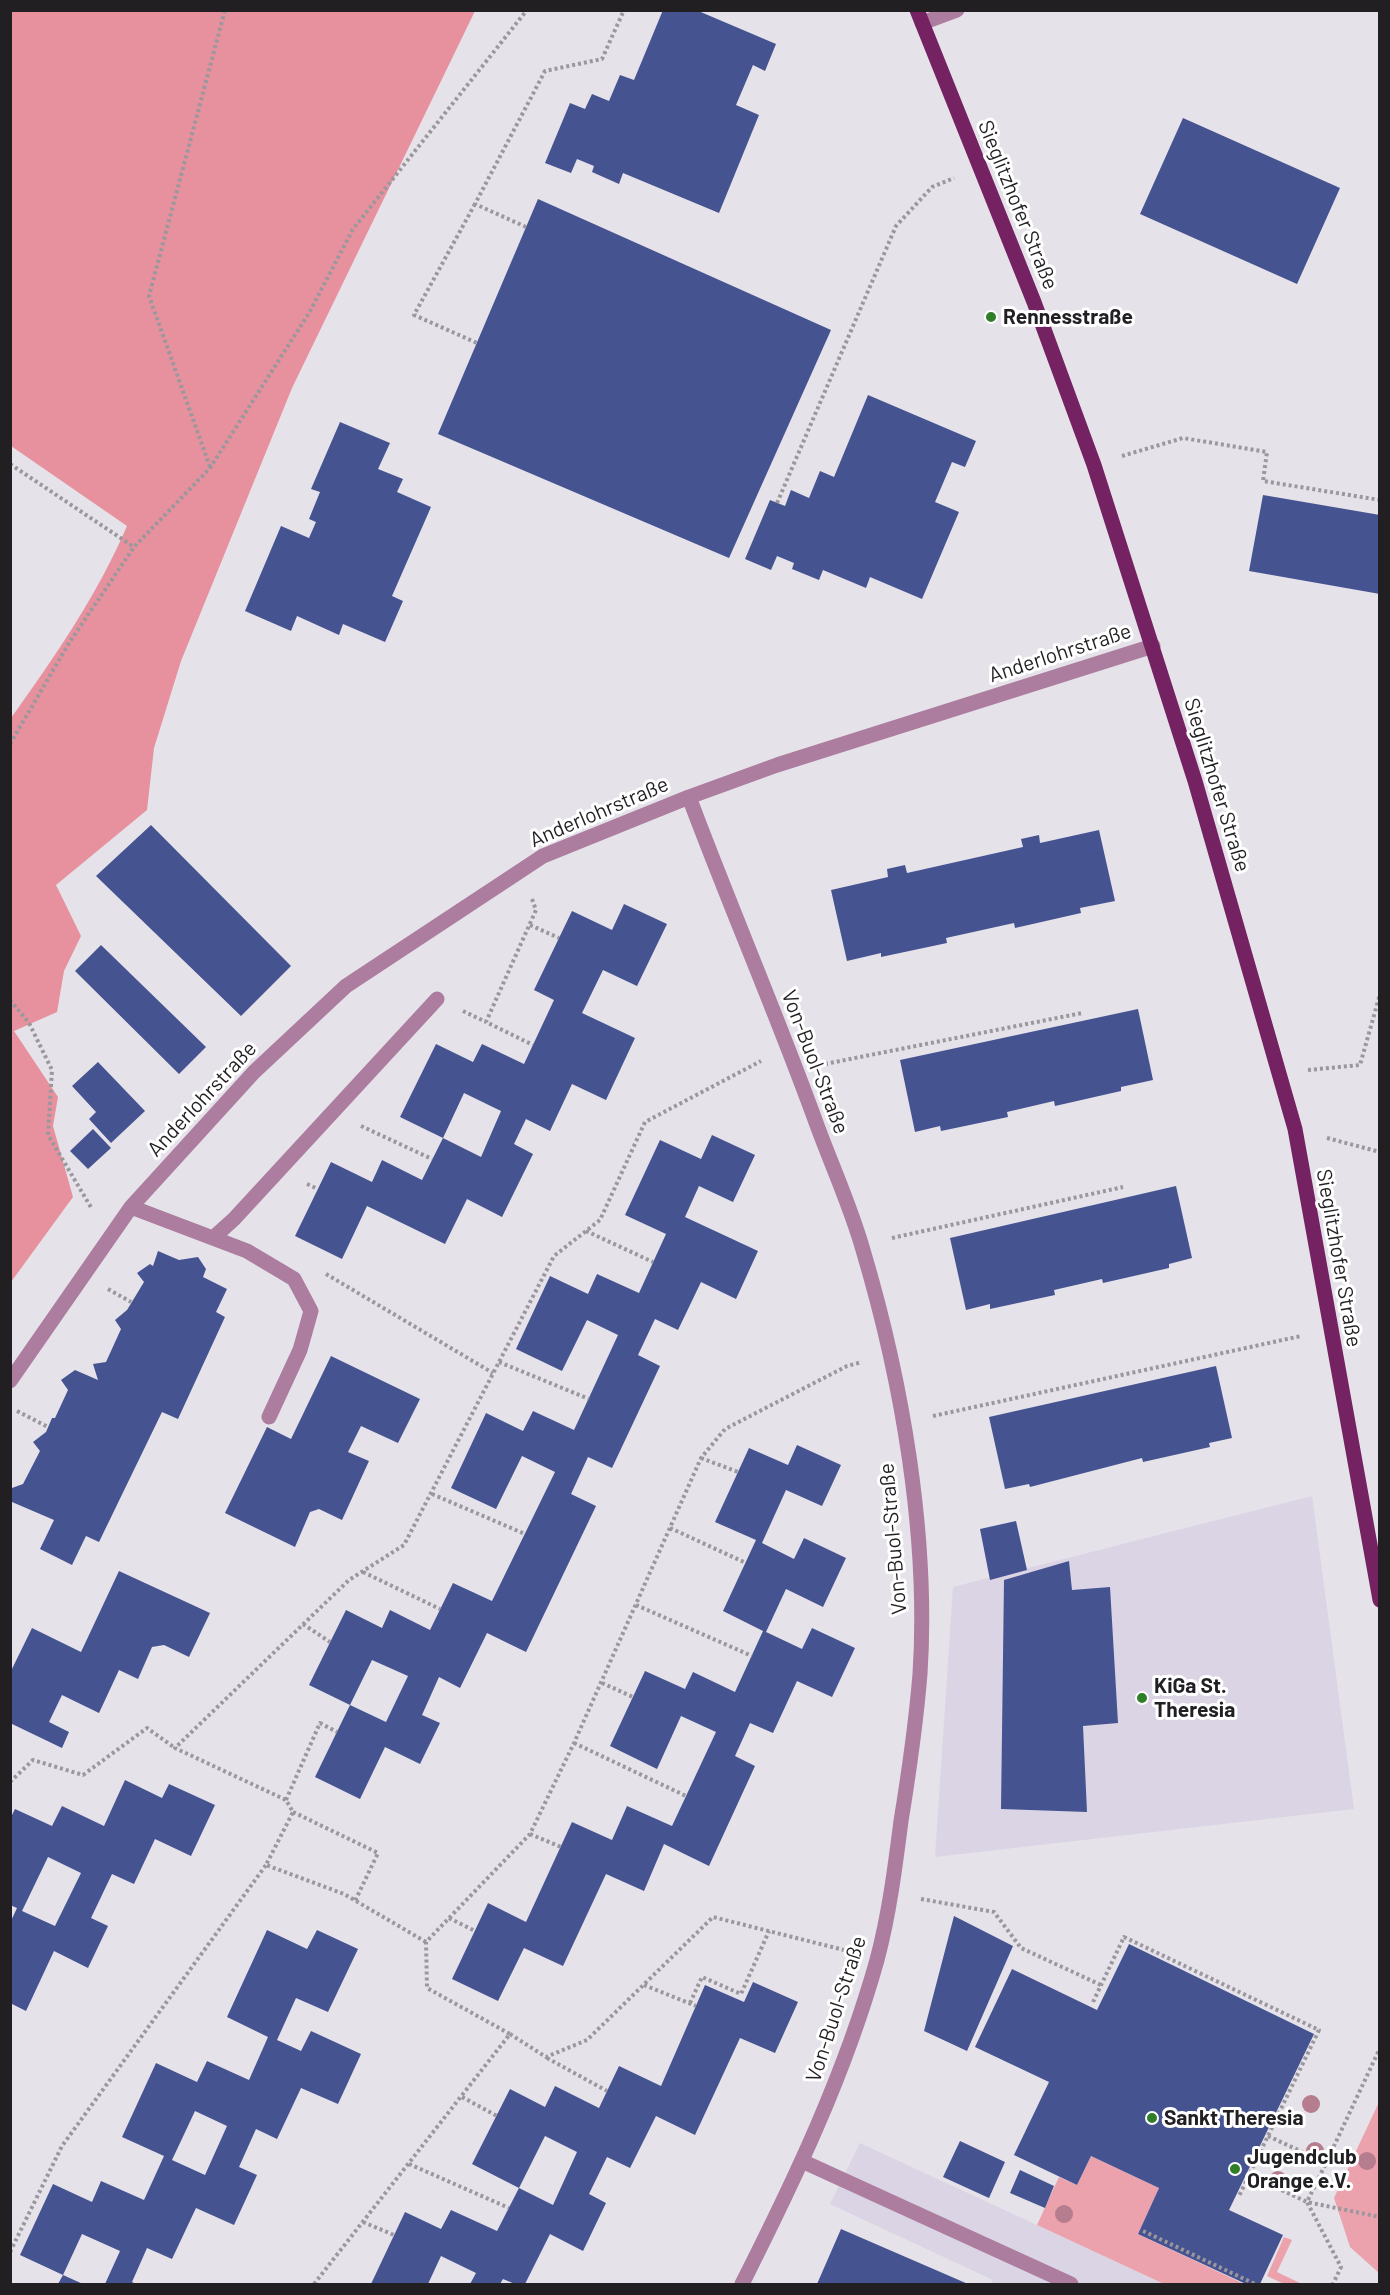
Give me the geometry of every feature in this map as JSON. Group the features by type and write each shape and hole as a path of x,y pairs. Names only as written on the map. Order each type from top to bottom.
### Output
{"main road":[{"name":"Sieglitzhofer Straße","path":"920,17 1034,303 1094,465 1153,646 1280,1072 1295,1129 1380,1600"}],"street":[{"path":"920,17 957,10"},
{"name":"Anderlohrstraße","path":"10,1381 131,1207 254,1072 346,986 543,856 688,797 777,765 1153,646"},
{"name":"Von-Buol-Straße","path":"688,797 799,1072 862,1246 891,1353 903,1422 914,1511 921,1605 920,1661 914,1738 891,1894 877,1958 846,2056 804,2162 742,2284"},
{"path":"213,1238 234,1219 436,999"},
{"path":"131,1207 247,1251 294,1279 311,1311 300,1350 268,1416"},
{"path":"804,2162 1071,2284"}],"path":[{"path":"210,468 148,296 225,10"},
{"path":"10,744 69,643 134,547 210,468 309,313 353,229 527,10"},
{"path":"477,343 414,315 546,71 602,59 624,10"},
{"path":"777,503 896,226 932,187 980,168"},
{"path":"475,204 526,227"},
{"path":"1094,465 1183,438 1267,452 1263,480 1380,500"},
{"path":"10,464 134,547"},
{"path":"522,870 536,910 486,1022 533,1045"},
{"path":"530,924 559,938"},
{"path":"1280,1072 1359,1065 1379,996"},
{"path":"10,1000 29,1023 52,1070 48,1135 110,1238"},
{"path":"799,1072 828,1063 1082,1013"},
{"path":"176,1748 349,1580 404,1545 554,1256 600,1220 645,1122 788,1046"},
{"path":"330,1112 432,1159"},
{"path":"1295,1129 1380,1152"},
{"path":"862,1246 1124,1186"},
{"path":"586,1231 653,1262"},
{"path":"323,1272 493,1373"},
{"path":"903,1422 1331,1330"},
{"path":"500,1362 589,1399"},
{"path":"607,2091 427,1988 426,1942 530,1834 602,1683 702,1458 725,1429 847,1366"},
{"path":"10,1408 48,1427"},
{"path":"702,1458 738,1472"},
{"path":"432,1494 525,1534"},
{"path":"670,1528 746,1563"},
{"path":"362,1572 440,1609"},
{"path":"636,1605 752,1656"},
{"path":"303,1624 330,1642"},
{"path":"602,1683 633,1697"},
{"path":"286,1800 320,1723 337,1732"},
{"path":"10,1782 33,1760 83,1775 147,1728 176,1748 286,1800 293,1812 378,1853 355,1901"},
{"path":"574,1743 686,1796"},
{"path":"10,2252 62,2146 266,1865 293,1812"},
{"path":"530,1834 561,1847"},
{"path":"266,1865 344,1894 426,1942"},
{"path":"891,1894 994,1912 1021,1948 1101,1985"},
{"path":"546,2057 587,2040 713,1917 877,1958"},
{"path":"449,1918 475,1931"},
{"path":"690,2003 702,1977 741,1994 768,1931"},
{"path":"1093,2002 1124,1937 1319,2030 1239,2196"},
{"path":"644,1985 696,2006"},
{"path":"314,2284 510,2034"},
{"path":"1307,2202 1380,2048"},
{"path":"462,2097 497,2116"},
{"path":"1268,2136 1326,2163"},
{"path":"409,2164 509,2208"},
{"path":"1249,2175 1307,2202 1380,2217"},
{"path":"1307,2202 1341,2267 1333,2284"},
{"path":"363,2222 394,2235"},
{"path":"1143,2230 1255,2284"}],"shaded area":[{"path":"11,10 475,11 292,388 181,661 154,748 147,810 56,885 81,936 64,971 57,1012 14,1031 58,1097 53,1126 73,1197 11,1282 11,718 89,601 127,526 11,446"},
{"name":"KiGa St. Theresia","path":"1312,1496 1354,1809 935,1857 953,1587"},
{"path":"1379,2102 1379,2273 1350,2247 1334,2198"},
{"path":"860,2143 1164,2284 991,2284 993,2280 830,2204"},
{"path":"1091,2156 1159,2188 1138,2234 1244,2284 1164,2284 1037,2225 1059,2177 1077,2185"},
{"path":"1284,2237 1292,2240 1277,2272 1302,2284 1284,2284 1267,2276"}],"building":[{"path":"663,10 696,10 776,44 765,71 753,65 736,105 759,115 719,213 623,173 619,184 592,172 594,166 577,159 571,173 545,163 570,103 585,109 592,94 609,101 620,75 634,80"},
{"path":"1183,118 1340,188 1297,284 1140,214"},
{"path":"538,199 831,330 729,558 438,434"},
{"path":"868,395 976,441 965,467 952,462 935,502 959,512 922,599 870,577 866,588 823,570 819,580 792,569 794,563 777,556 771,570 745,559 770,500 785,506 791,490 809,498 820,471 834,477"},
{"path":"340,422 390,443 378,469 403,479 397,492 431,507 392,596 403,601 385,642 343,624 339,635 297,616 291,631 245,611 281,526 309,538 316,522 309,519 320,492 311,489"},
{"path":"1263,495 1380,515 1380,594 1249,571"},
{"path":"151,825 291,966 241,1016 96,876"},
{"path":"1099,830 1115,901 1080,908 1081,913 1015,928 1014,923 946,938 947,943 881,957 881,953 847,961 831,890 888,877 887,869 905,865 907,873 1023,847 1021,839 1039,835 1040,843"},
{"path":"624,904 667,924 637,986 603,970 582,1013 635,1038 606,1100 572,1084 550,1131 526,1119 514,1144 533,1154 502,1217 467,1199 445,1244 367,1206 342,1259 295,1236 331,1162 372,1182 382,1160 422,1180 443,1138 400,1117 436,1044 473,1062 482,1044 524,1064 554,1000 534,990 572,911 612,930","holes":["464,1093 501,1111 481,1157 443,1138"]},
{"path":"101,945 206,1047 179,1074 75,971"},
{"path":"1138,1009 1153,1080 1121,1087 1121,1091 1055,1106 1054,1101 1007,1112 1008,1117 941,1131 940,1126 915,1132 900,1060"},
{"path":"98,1062 145,1111 111,1143 89,1119 96,1112 72,1086"},
{"path":"93,1129 111,1148 88,1169 70,1151"},
{"path":"712,1135 755,1155 733,1202 699,1186 685,1217 758,1251 736,1299 701,1282 678,1330 655,1319 638,1355 660,1366 612,1468 588,1457 571,1494 596,1506 526,1652 487,1633 460,1688 439,1677 422,1715 440,1723 420,1764 385,1747 360,1799 315,1777 350,1705 309,1685 346,1610 382,1628 390,1610 430,1630 453,1583 492,1601 555,1472 522,1456 496,1509 451,1488 486,1413 523,1431 533,1411 574,1430 618,1335 587,1320 562,1371 516,1349 550,1276 588,1294 597,1274 639,1293 666,1234 625,1215 660,1140 701,1159","holes":["372,1660 408,1676 386,1722 350,1705"]},
{"path":"1176,1186 1192,1258 1169,1264 1169,1268 1103,1283 1102,1279 1054,1290 1055,1295 990,1309 990,1304 966,1310 950,1238"},
{"path":"158,1251 179,1260 198,1257 206,1269 203,1277 227,1289 216,1312 225,1317 178,1419 162,1412 99,1542 86,1536 72,1565 40,1549 54,1520 12,1502 12,1488 23,1484 40,1451 33,1442 46,1432 68,1390 61,1380 75,1370 98,1380 93,1364 106,1362 121,1329 115,1320 127,1310 144,1282 137,1273 150,1264 153,1266"},
{"path":"331,1356 420,1399 398,1443 361,1426 348,1452 369,1461 342,1520 319,1509 310,1512 295,1547 225,1513 267,1427 291,1439"},
{"path":"1216,1366 1232,1438 1209,1443 1210,1447 1143,1462 1142,1458 1030,1487 1029,1484 1005,1489 989,1417"},
{"path":"797,1445 841,1465 822,1506 786,1490 762,1543 794,1559 804,1538 846,1558 823,1607 786,1589 766,1632 802,1649 812,1628 855,1648 832,1697 797,1681 773,1733 750,1723 735,1756 755,1766 709,1866 664,1844 644,1891 606,1874 563,1966 524,1948 498,2001 452,1979 488,1903 526,1922 572,1822 612,1840 627,1806 672,1826 716,1732 681,1716 657,1769 610,1746 645,1671 685,1689 693,1672 735,1692 763,1631 723,1611 756,1540 715,1522 749,1448 788,1465"},
{"path":"1016,1521 1027,1570 990,1580 980,1529"},
{"path":"1069,1561 1072,1590 1110,1587 1118,1723 1083,1726 1087,1812 1001,1809 1004,1580"},
{"path":"119,1571 210,1613 189,1657 164,1645 152,1647 138,1679 119,1670 99,1713 62,1695 49,1722 69,1732 62,1748 10,1723 10,1673 32,1628 81,1652"},
{"path":"125,1780 162,1798 169,1784 215,1805 191,1856 155,1839 134,1884 112,1874 91,1918 108,1926 88,1968 54,1951 26,2011 10,2003 10,1923 17,1908 10,1905 10,1819 15,1809 52,1826 62,1806 104,1826","holes":["48,1857 81,1873 55,1926 22,1911"]},
{"path":"954,1916 1013,1946 967,2051 924,2031"},
{"path":"267,1930 307,1949 317,1930 358,1949 328,2012 296,1998 277,2040 301,2051 311,2031 361,2054 338,2104 301,2088 277,2139 256,2129 239,2167 257,2175 234,2225 196,2208 172,2259 147,2248 132,2282 136,2284 105,2284 120,2251 82,2234 63,2275 20,2255 53,2184 92,2202 101,2181 144,2200 164,2156 122,2137 156,2063 197,2082 207,2061 249,2080 268,2037 227,2017","holes":["195,2111 227,2126 205,2175 172,2160"]},
{"name":"Sankt Theresia","path":"1129,1944 1314,2034 1229,2210 1283,2235 1260,2284 1246,2284 1138,2234 1159,2188 1091,2156 1077,2185 1014,2155 1049,2082 975,2047 1012,1969 1097,2010"},
{"path":"753,1982 798,2002 775,2053 740,2038 695,2135 656,2116 630,2168 607,2157 589,2194 606,2203 583,2251 550,2234 525,2284 515,2284 503,2279 500,2284 470,2284 476,2273 441,2256 428,2284 371,2284 405,2212 441,2229 451,2210 497,2231 519,2188 472,2164 510,2089 545,2107 555,2086 599,2108 619,2066 661,2086 705,1985 744,2002","holes":["545,2136 577,2152 553,2205 519,2188"]},
{"path":"960,2141 1005,2162 989,2198 943,2177"},
{"path":"1020,2170 1054,2186 1045,2208 1010,2193"},
{"path":"841,2229 968,2284 817,2284"},
{"path":"63,2275 83,2284 58,2284"}],"place":[{"name":"Rennesstraße","path":"991,317"},
{"name":"KiGa St. Theresia","path":"1142,1698"},
{"name":"Sankt Theresia","path":"1152,2118"},
{"name":"Jugendclub Orange e.V.","path":"1235,2169"}]}
